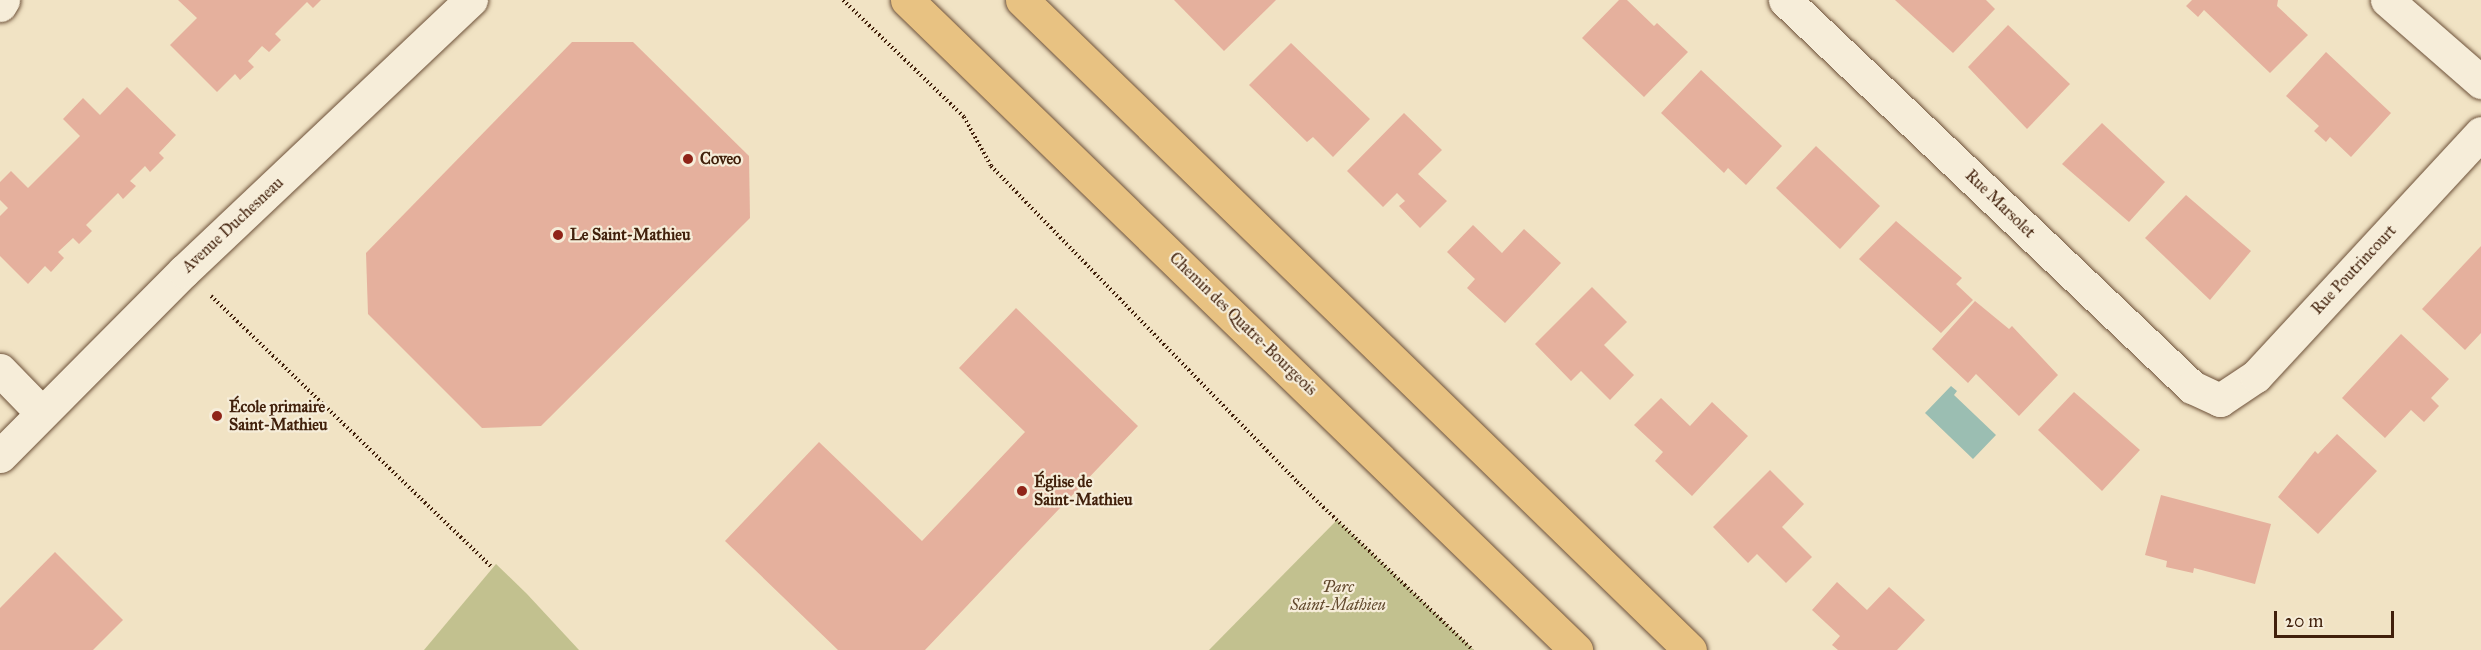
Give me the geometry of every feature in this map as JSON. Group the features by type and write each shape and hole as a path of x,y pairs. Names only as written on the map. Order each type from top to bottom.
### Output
{"main road":[{"name":"Chemin des Quatre-Bourgeois","path":"907,0 1576,650"},
{"path":"1022,0 1690,650"}],"street":[{"name":"Avenue Duchesneau","path":"0,456 184,271 471,0"},
{"name":"Rue Marsolet","path":"1785,0 2192,387 2220,400"},
{"path":"2387,0 2481,82"},
{"name":"Rue Poutrincourt","path":"2220,400 2256,376 2481,133"},
{"path":"0,370 42,413"}],"path":[{"path":"843,0 964,117 992,166 1297,482 1473,650"},
{"path":"184,271 491,566"}],"green space":[{"name":"Parc Saint-Mathieu","path":"1337,520 1474,650 1209,650"},
{"path":"496,564 527,594 579,650 424,650"}],"water":[{"path":"1951,386 1957,391 1954,395 1996,435 1973,459 1925,413"}],"building":[{"path":"178,0 321,0 313,8 307,2 275,34 281,40 269,52 262,46 248,61 254,67 240,80 235,74 217,92 170,45 197,18"},
{"path":"1174,0 1276,0 1224,51"},
{"path":"1619,0 1627,0 1654,26 1657,23 1688,52 1644,97 1582,38"},
{"path":"1895,0 1986,0 1995,9 1953,53"},
{"path":"2192,0 2278,0 2277,6 2308,35 2270,73 2204,10 2198,17 2186,6"},
{"path":"2008,25 2070,84 2027,129 1968,67"},
{"name":"Le Saint-Mathieu","path":"572,42 633,42 749,156 750,218 541,426 482,428 368,314 366,253"},
{"path":"1291,43 1370,119 1333,157 1313,137 1307,142 1249,85"},
{"path":"2326,52 2391,113 2351,157 2330,137 2326,142 2314,131 2319,126 2286,96"},
{"path":"1701,70 1782,146 1746,185 1728,168 1724,173 1661,113"},
{"path":"127,87 176,135 159,153 164,158 150,172 145,166 130,181 136,186 123,199 118,193 86,225 92,231 79,244 73,238 58,252 64,258 51,272 45,266 28,284 0,256 0,216 8,208 0,200 0,182 11,171 28,188 80,136 63,119 83,98 100,115"},
{"path":"1404,113 1442,150 1418,174 1447,201 1420,228 1399,206 1405,201 1397,193 1383,207 1347,171"},
{"path":"2102,123 2165,182 2129,222 2062,164"},
{"path":"1816,146 1880,206 1840,249 1776,188"},
{"path":"2186,195 2251,251 2210,300 2145,238"},
{"path":"1896,221 1962,278 1956,284 1973,300 1941,333 1859,259"},
{"path":"1473,225 1502,253 1524,229 1561,263 1505,323 1467,288 1475,279 1447,252"},
{"path":"2481,246 2481,333 2465,350 2422,309"},
{"path":"1592,287 1627,322 1604,345 1634,375 1610,400 1581,371 1571,381 1535,344"},
{"path":"1975,301 2009,329 2012,326 2058,375 2019,416 1976,374 1968,383 1932,349"},
{"name":"Église de Saint-Mathieu","path":"1016,308 1138,426 925,650 838,650 725,541 819,442 922,541 1025,432 959,368"},
{"path":"2401,334 2449,379 2431,398 2439,406 2424,422 2411,410 2385,438 2342,398"},
{"path":"2074,392 2140,450 2102,491 2038,430"},
{"path":"1661,398 1690,426 1712,402 1748,436 1692,496 1655,461 1663,452 1634,425"},
{"path":"2337,434 2377,471 2318,534 2278,497 2315,451 2318,454"},
{"path":"1770,470 1804,504 1782,527 1812,557 1786,583 1757,554 1748,563 1713,527"},
{"path":"2161,495 2271,524 2255,584 2194,568 2193,573 2166,567 2167,561 2145,555"},
{"path":"55,552 123,620 93,650 0,650 0,608"},
{"path":"1837,582 1867,610 1889,587 1925,620 1897,650 1838,650 1832,645 1840,636 1812,610"}],"place":[{"name":"Coveo","path":"688,159"},
{"name":"Le Saint-Mathieu","path":"558,235"},
{"name":"École primaire Saint-Mathieu","path":"217,416"},
{"name":"Église de Saint-Mathieu","path":"1022,491"}]}
